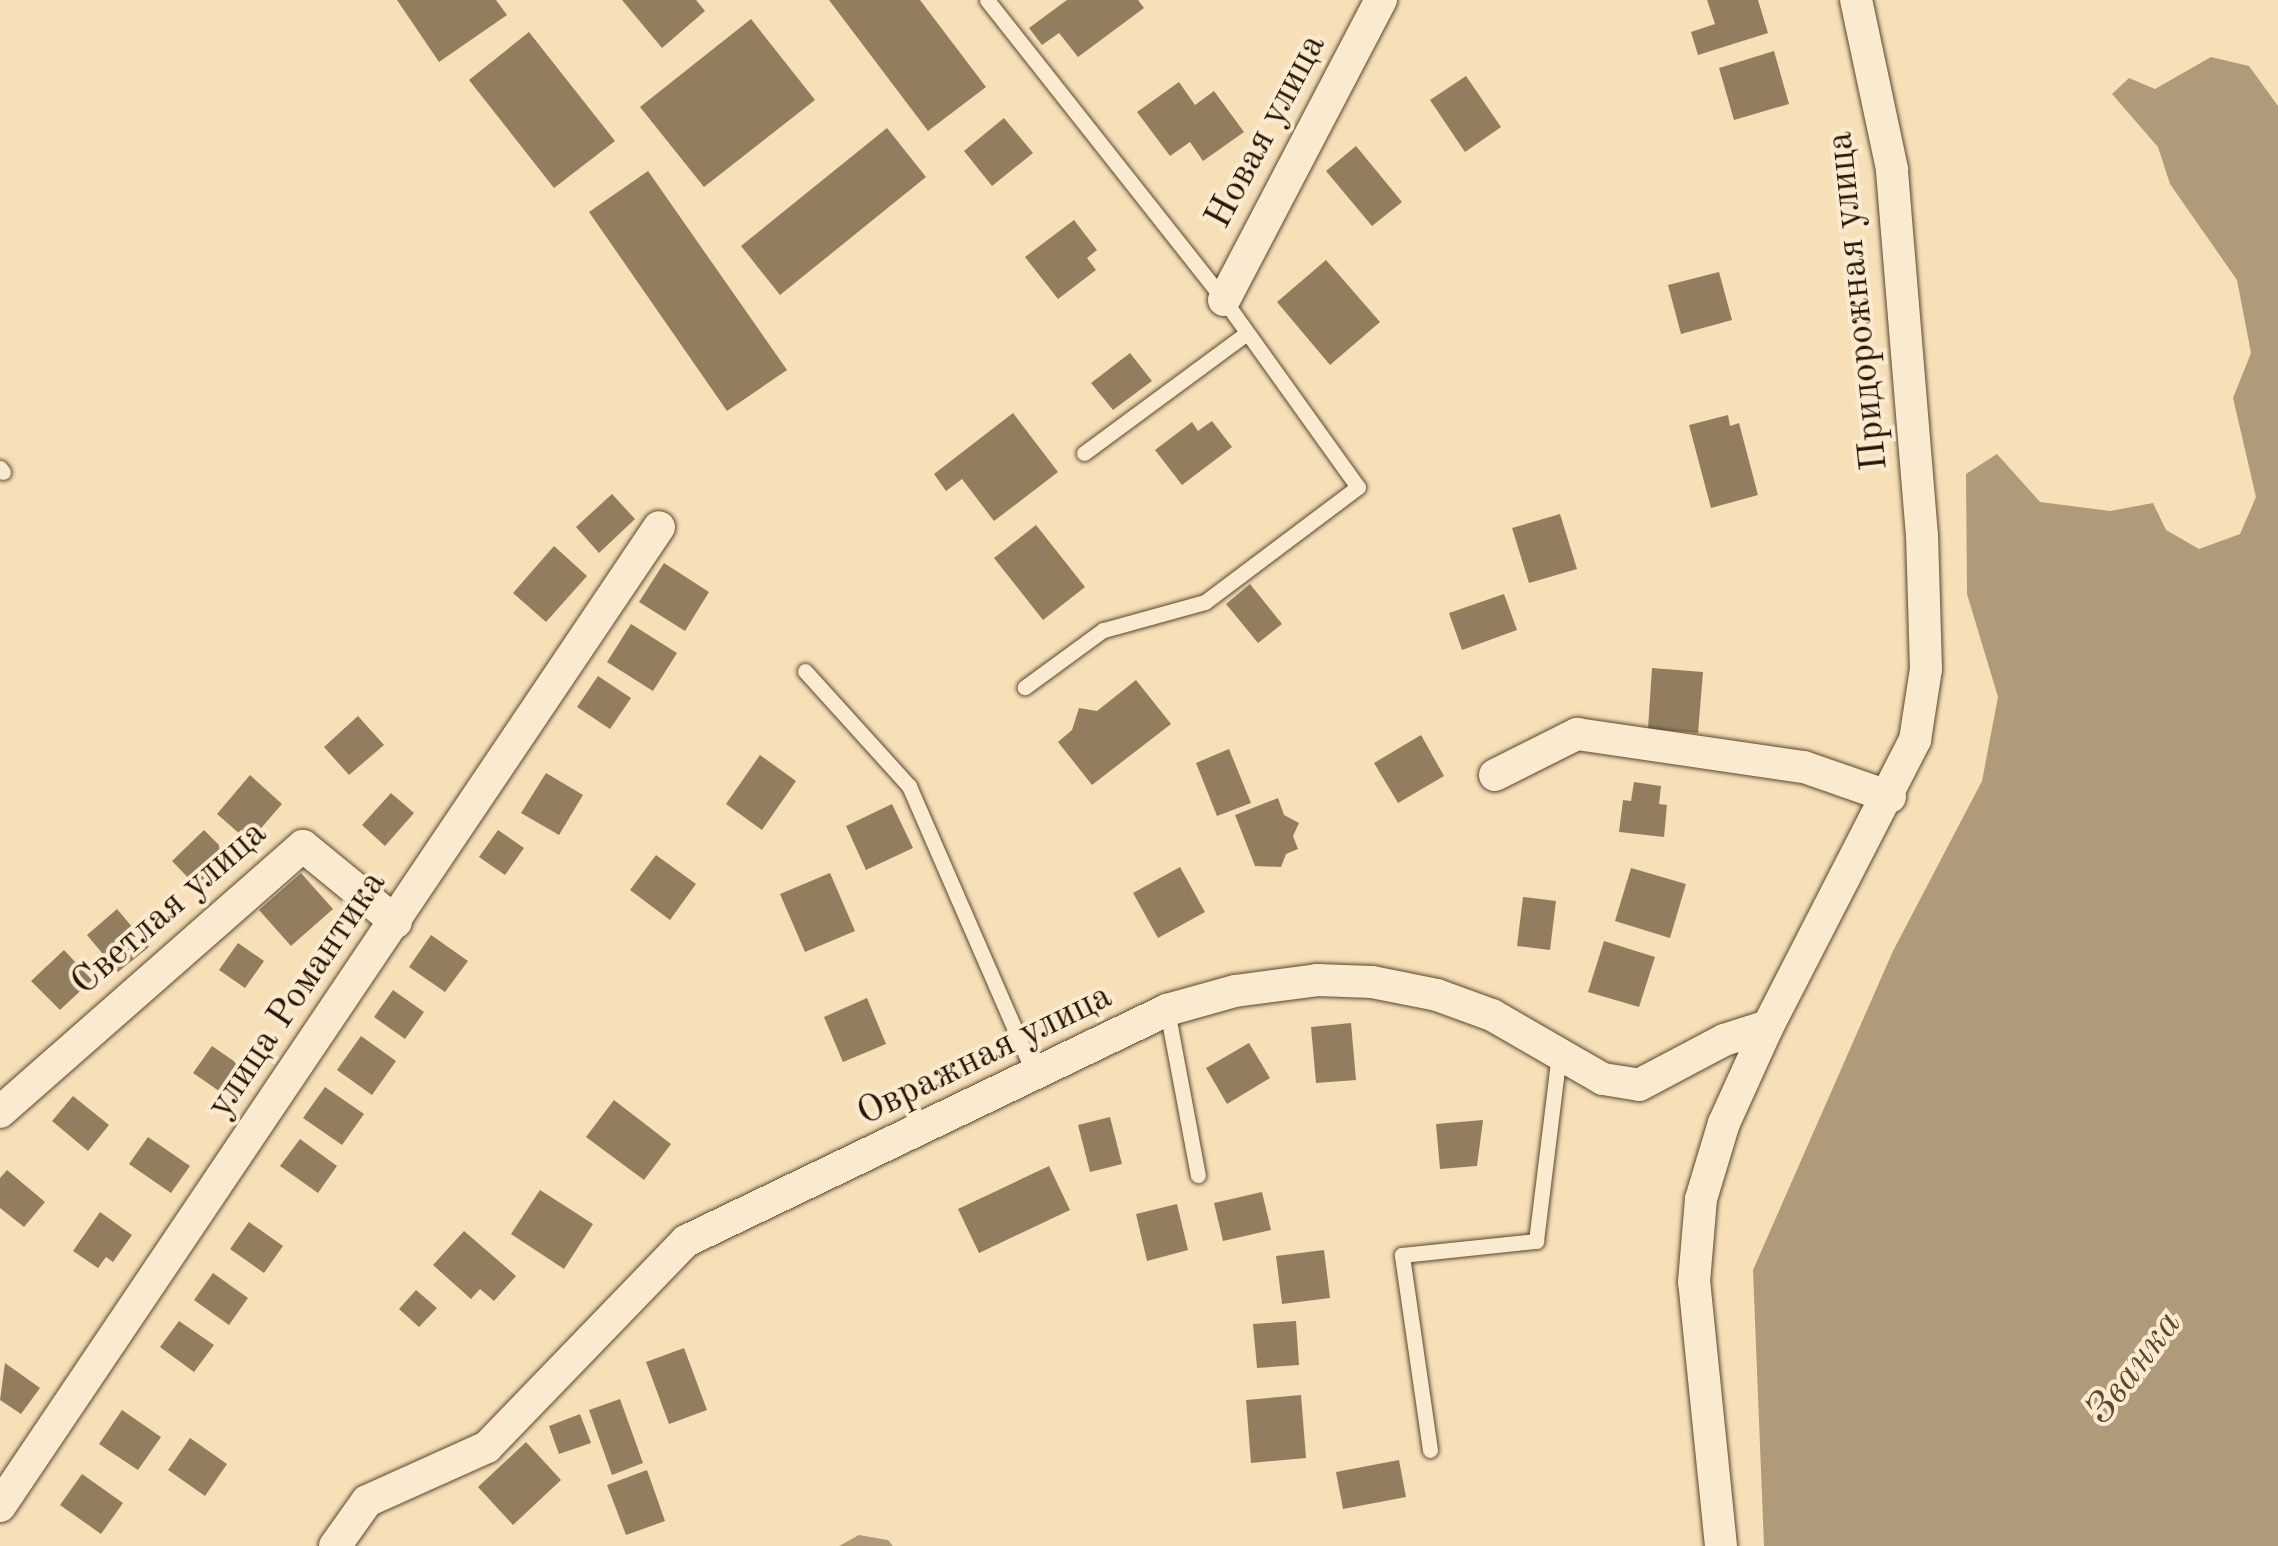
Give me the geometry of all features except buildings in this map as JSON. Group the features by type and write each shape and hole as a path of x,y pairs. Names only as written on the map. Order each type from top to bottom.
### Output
{"street":[{"name":"Новая улица","path":"1224,300 1381,0"},
{"name":"Придорожная улица","path":"1721,1546 1695,1265 1701,1200 1724,1123 1768,1026 1890,797 1915,740 1926,669 1922,536 1892,169 1856,0"},
{"name":"улица Романтика","path":"0,1506 659,527"},
{"path":"1495,774 1576,734 1804,767 1890,797"},
{"name":"Светлая улица","path":"0,1112 302,846 396,922"},
{"name":"Овражная улица","path":"334,1546 367,1501 487,1448 686,1241 1035,1078 1168,1010 1235,992 1317,980 1372,982 1492,1016 1603,1080 1639,1086 1724,1040 1768,1026"}],"lane":[{"path":"987,0 1224,300 1358,487 1205,602 1103,630 1025,687"},
{"path":"1084,453 1248,333"},
{"path":"804,671 908,786 1035,1078"},
{"path":"1168,1010 1198,1174"},
{"path":"1430,1450 1402,1255 1536,1241 1559,1054"}],"water":[{"name":"Званка","path":"2211,57 2249,66 2278,106 2278,1546 1764,1546 1753,1270 1893,951 1982,781 1998,697 1967,594 1966,474 1997,454 2040,502 2110,511 2153,503 2166,530 2199,549 2240,534 2256,497 2233,398 2251,353 2237,280 2170,184 2158,147 2112,94 2129,78 2155,89"},
{"path":"859,1535 888,1540 893,1546 839,1546"}]}
